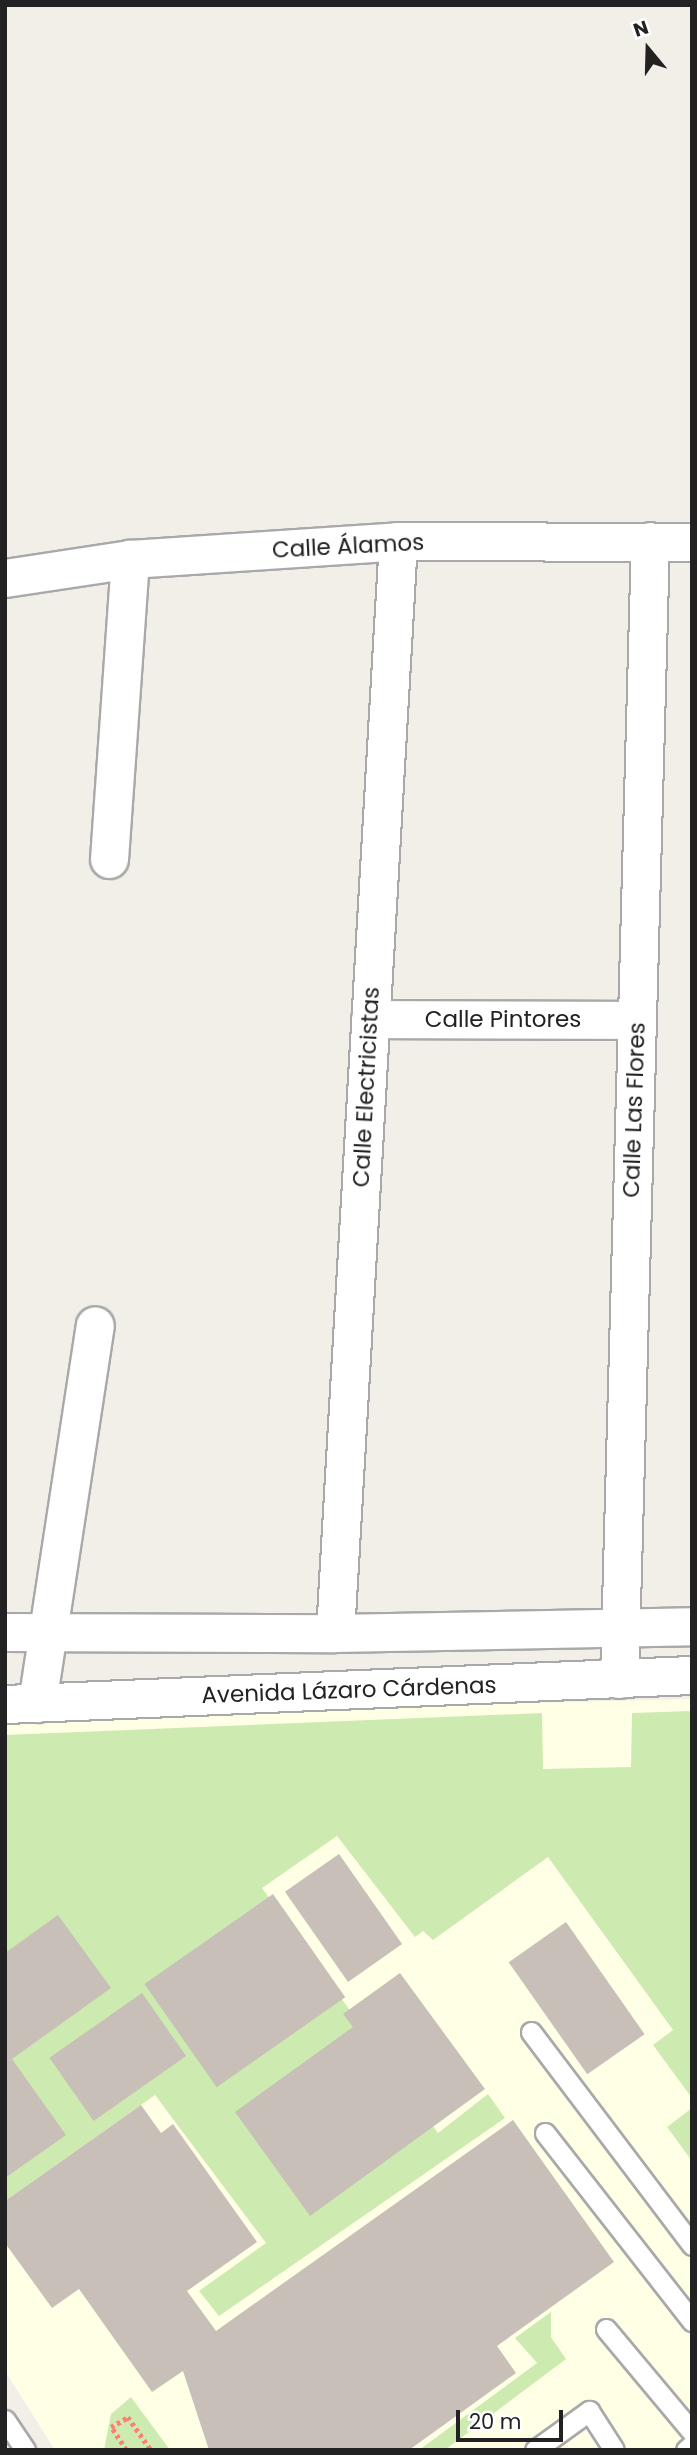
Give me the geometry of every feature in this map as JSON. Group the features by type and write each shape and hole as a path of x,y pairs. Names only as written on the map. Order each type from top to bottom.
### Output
{"street":[{"name":"Calle Álamos","path":"5,578 130,559 398,541 692,541"},
{"name":"Calle Electricistas","path":"335,1633 398,541"},
{"name":"Calle Las Flores","path":"619,1679 618,1629 650,541"},
{"path":"109,859 130,559"},
{"name":"Calle Pintores","path":"370,1019 636,1020"},
{"path":"21,1703 48,1629 96,1325"},
{"path":"5,1632 48,1629 335,1633 692,1626"},
{"name":"Avenida Lázaro Cárdenas","path":"21,1703 692,1675"}],"lane":[{"path":"531,2032 692,2245"},
{"path":"545,2133 692,2321"},
{"path":"606,2329 692,2432"},
{"path":"535,2450 589,2411 614,2450"},
{"path":"5,2420 24,2450"},
{"path":"686,2450 692,2445"}],"path":[{"path":"126,2450 111,2427 128,2417 151,2450"}],"shaded area":[{"path":"692,1699 692,2450 55,2450 5,2371 5,1716"}],"green space":[{"path":"692,1711 692,2098 653,2045 673,2030 548,1857 433,1940 423,1931 415,1937 337,1836 262,1888 438,2133 488,2094 505,2118 219,2316 199,2291 266,2243 155,2095 5,2201 5,1735 542,1713 543,1769 631,1767 632,1713"},
{"path":"692,2108 692,2161 667,2127"},
{"path":"551,2312 551,2337 566,2359 445,2450 419,2450 537,2363 515,2338"},
{"path":"131,2397 170,2450 104,2450 111,2414"}],"building":[{"path":"339,1854 402,1944 348,1982 285,1892"},
{"path":"273,1894 345,1997 217,2087 144,1984"},
{"path":"58,1915 111,1988 12,2059 66,2135 5,2178 5,1953"},
{"path":"566,1922 645,2034 587,2074 509,1962"},
{"path":"400,1973 485,2089 310,2216 235,2112 353,2027 343,2014"},
{"path":"142,1993 186,2056 94,2121 49,2058"},
{"path":"141,2105 161,2133 173,2124 257,2242 187,2291 216,2331 513,2120 614,2262 497,2346 516,2373 409,2450 209,2450 183,2371 152,2392 79,2289 52,2308 5,2243 5,2201"}]}
